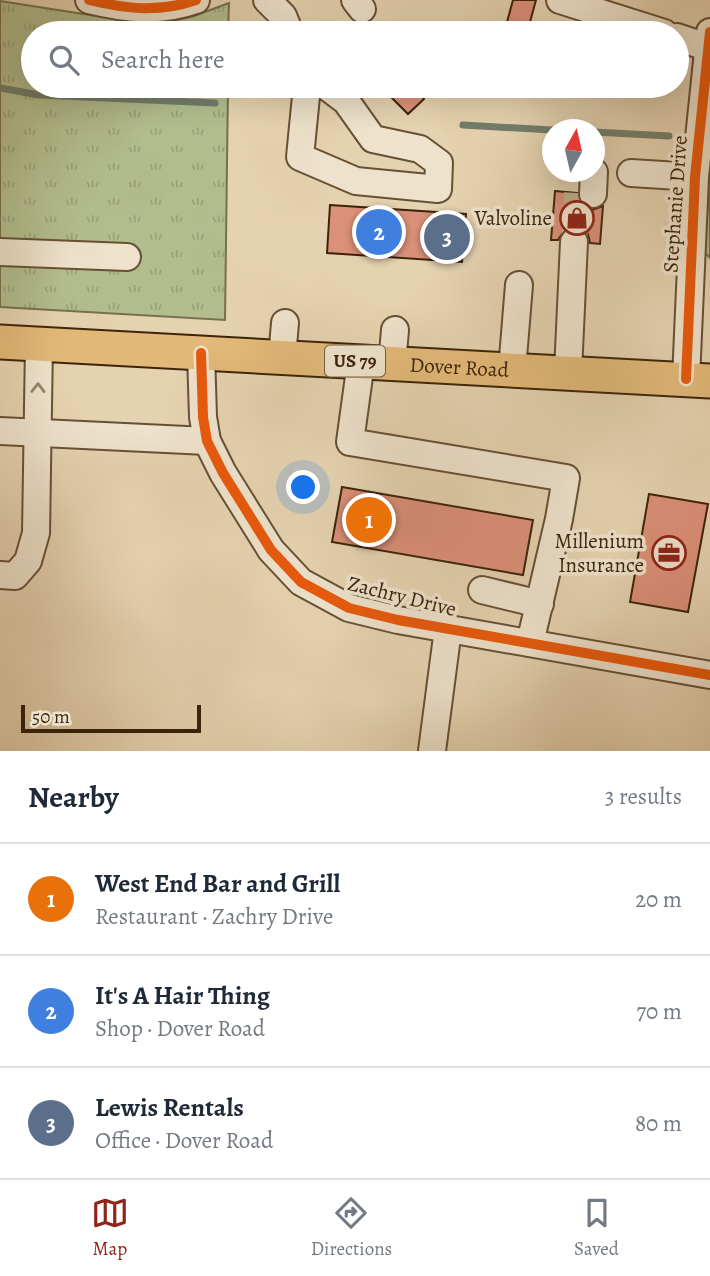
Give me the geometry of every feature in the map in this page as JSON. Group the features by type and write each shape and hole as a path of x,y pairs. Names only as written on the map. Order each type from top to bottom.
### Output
{"main road":[{"name":"Dover Road","path":"0,342 698,380"}],"street":[{"path":"89,0 175,8 196,0"},
{"path":"267,0 284,21"},
{"path":"560,0 626,21"},
{"path":"689,38 709,40"},
{"name":"Stephanie Drive","path":"698,380 695,177 709,40"},
{"path":"306,98 300,157 356,181 438,189 439,163 420,149 373,139 342,98"},
{"path":"631,173 695,177"},
{"path":"568,372 580,289 582,242"},
{"path":"0,253 128,257"},
{"path":"512,370 519,285"},
{"path":"282,358 285,323"},
{"path":"395,330 377,363 350,442 566,478 530,643"},
{"path":"0,575 15,576 28,561 36,533 39,344"},
{"name":"Zachry Drive","path":"201,353 203,417 207,441 223,473 271,550 301,582 349,607 448,629 710,675"},
{"path":"0,431 207,441"},
{"path":"482,590 540,604"},
{"path":"432,751 448,629"}],"green space":[{"path":"0,1 128,21 21,21 21,98 228,98 225,320 0,307"},
{"path":"229,3 228,21 172,21 194,16"},
{"path":"710,181 710,258 704,252"}],"building":[{"path":"513,0 536,0 530,21 507,21"},
{"path":"392,98 424,99 408,114"},
{"name":"Valvoline","path":"555,191 577,193 579,202 585,208 592,210 603,206 600,244 590,243 588,234 575,226 566,228 558,240 551,240"},
{"path":"330,205 466,214 462,262 327,253"},
{"path":"342,487 533,520 523,575 332,542"},
{"name":"Millenium Insurance","path":"649,494 708,504 688,612 630,602"}],"waterway":[{"path":"0,88 21,92"},
{"path":"105,98 215,103"},
{"path":"463,125 542,129"},
{"path":"605,133 669,136"}],"tunnel":[{"path":"574,242 577,193"}],"cycle path":[{"path":"89,0 142,8 169,7 196,0"},
{"path":"686,379 695,177 710,32"},
{"path":"201,353 203,417 207,441 223,473 271,550 301,582 349,608 398,620 710,675"}],"place":[{"name":"Valvoline","path":"577,218"},
{"name":"It's A Hair Thing","path":"379,232"},
{"name":"Lewis Rentals","path":"447,237"},
{"name":"West End Bar and Grill","path":"369,520"},
{"name":"Millenium Insurance","path":"669,553"}]}
